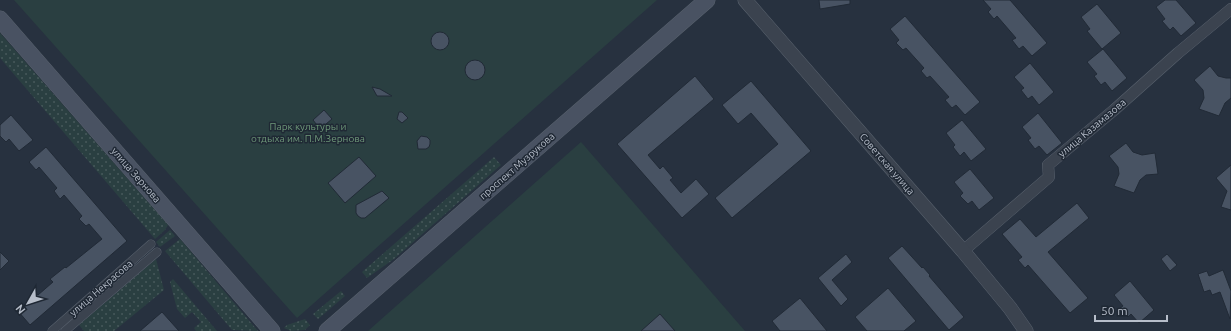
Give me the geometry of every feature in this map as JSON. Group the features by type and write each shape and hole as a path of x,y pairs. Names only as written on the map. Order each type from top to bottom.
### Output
{"main road":[{"name":"проспект Музрукова","path":"326,331 707,0"},
{"name":"улица Зернова","path":"0,19 272,331"}],"street":[{"name":"Советская улица","path":"745,0 963,251 1010,308 1026,331"},
{"name":"улица Казамазова","path":"963,251 1049,177 1048,165 1231,9"},
{"name":"улица Некрасова","path":"52,331 151,244"},
{"name":"улица Некрасова","path":"65,331 157,252"}],"green space":[{"name":"Парк культуры и отдыха им. П.М.Зернова","path":"14,0 657,0 297,318"},
{"path":"0,33 168,225 165,230 155,239 0,58"},
{"path":"581,142 745,331 368,331"},
{"path":"494,157 501,165 394,259 367,278 362,272"},
{"path":"170,230 175,236 160,247 156,242"},
{"path":"180,239 258,331 232,330 165,251"},
{"path":"156,259 164,290 114,331 84,331 79,325"},
{"path":"173,279 217,331 196,331 194,328 201,322 192,312 185,318 177,309 170,282"},
{"path":"341,291 345,296 318,319 313,314"},
{"path":"305,319 310,325 305,330 291,331 284,328 287,325"}],"building":[{"path":"819,0 850,0 850,4 820,9"},
{"path":"983,0 1010,0 1047,43 1032,56 1023,46 1019,49 1012,40 1016,38 997,16 994,19 988,12 991,9"},
{"path":"1165,0 1176,0 1196,23 1181,36 1173,27 1170,30 1162,21 1165,19 1156,7"},
{"path":"1097,4 1121,33 1102,49 1087,31 1090,29 1081,17"},
{"path":"905,16 980,102 965,115 956,105 952,108 945,100 949,97 930,76 927,78 921,71 924,68 906,48 903,50 896,43 899,40 890,29"},
{"path":"440,32 446,35 449,41 446,47 440,50 434,47 431,41 434,35"},
{"path":"1103,49 1127,78 1112,91 1105,82 1101,85 1094,76 1097,74 1087,62"},
{"path":"475,60 482,63 485,70 482,77 475,80 468,77 465,70 468,63"},
{"path":"1030,63 1054,92 1039,105 1032,96 1028,99 1021,90 1024,88 1014,77"},
{"path":"1210,66 1218,76 1231,78 1231,98 1225,103 1219,116 1199,109 1204,98 1203,90 1194,80"},
{"path":"695,76 714,99 648,155 660,169 663,166 673,178 670,180 681,193 696,179 709,194 682,218 617,144"},
{"path":"751,81 811,151 732,218 715,198 778,144 751,113 738,124 722,105"},
{"path":"372,87 380,89 392,96 377,96"},
{"path":"324,110 332,119 320,129 313,120"},
{"path":"399,112 402,112 408,118 402,123 397,119"},
{"path":"1038,113 1062,143 1047,155 1039,146 1035,149 1028,140 1031,138 1022,127"},
{"path":"11,115 33,140 19,151 9,139 6,142 0,136 0,125"},
{"path":"962,120 986,149 971,161 964,152 960,156 953,147 955,145 946,133"},
{"path":"421,136 427,137 430,140 429,147 426,149 418,149 417,141"},
{"path":"1126,143 1133,152 1142,155 1155,153 1158,174 1146,175 1140,180 1134,193 1114,186 1119,174 1118,167 1109,156"},
{"path":"46,147 127,241 30,325 18,311 53,282 50,279 102,239 89,224 86,226 79,219 82,216 64,195 60,199 54,191 57,188 39,167 36,170 29,162"},
{"path":"359,157 376,176 345,203 328,183"},
{"path":"1231,165 1231,210 1221,207 1227,191 1216,178"},
{"path":"970,169 994,198 979,210 972,201 968,204 960,196 963,193 954,182"},
{"path":"382,191 389,198 365,218 358,216 356,213 356,205"},
{"path":"1077,203 1089,218 1048,252 1088,298 1070,313 1028,265 1025,268 1018,260 1022,257 1002,234 1020,219 1036,237"},
{"path":"902,246 930,275 929,276 964,317 949,330 888,258"},
{"path":"0,252 9,261 0,270"},
{"path":"846,254 852,262 832,280 848,299 841,306 818,278"},
{"path":"1167,254 1177,265 1170,271 1161,259"},
{"path":"1223,270 1231,291 1230,319 1220,292 1212,295 1210,290 1204,292 1198,274 1207,271 1209,276"},
{"path":"1130,281 1154,310 1139,323 1131,314 1128,317 1120,308 1123,306 1114,295"},
{"path":"888,288 916,321 904,331 867,331 855,317"},
{"path":"800,298 827,331 780,331 772,321"},
{"path":"162,312 179,331 140,331"},
{"path":"660,314 675,331 641,331"}]}
